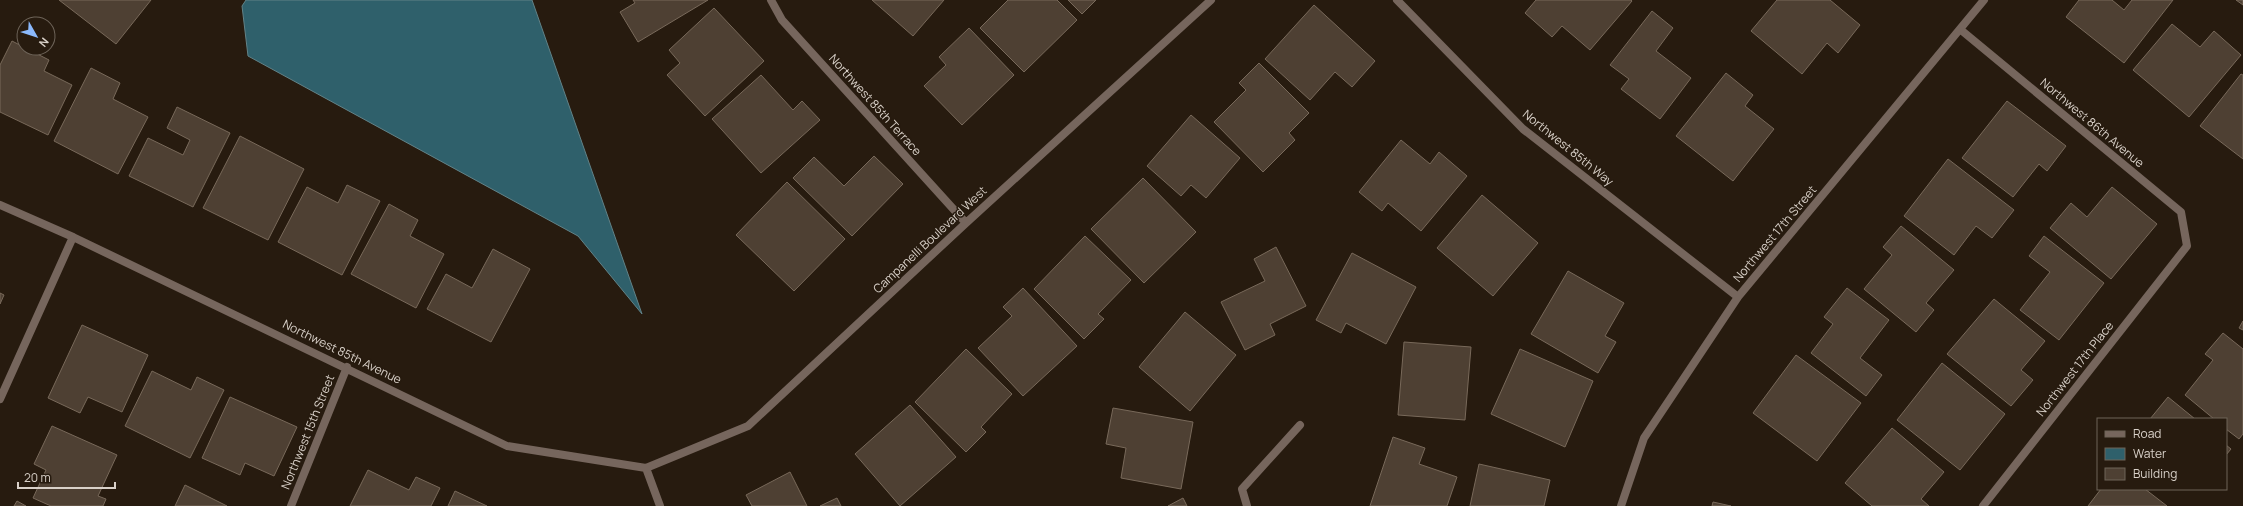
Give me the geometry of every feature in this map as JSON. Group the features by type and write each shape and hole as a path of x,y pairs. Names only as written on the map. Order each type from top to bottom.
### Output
{"street":[{"name":"Northwest 85th Terrace","path":"771,0 782,20 966,223"},
{"name":"Northwest 85th Way","path":"1397,0 1523,129 1738,297"},
{"name":"Northwest 17th Street","path":"1621,506 1644,438 1738,297 1961,30 1984,0"},
{"name":"Campanelli Boulevard West","path":"646,468 748,426 1205,2"},
{"name":"Northwest 86th Avenue","path":"1961,30 2181,212 2187,246"},
{"name":"Northwest 85th Avenue","path":"0,205 74,237 347,367 507,446 646,468"},
{"path":"0,399 74,237"},
{"name":"Northwest 17th Place","path":"1983,506 2187,246"},
{"name":"Northwest 15th Street","path":"291,506 347,367"},
{"path":"1247,506 1242,489 1300,425"},
{"path":"646,468 660,506"}],"water":[{"path":"246,0 532,0 642,314 578,236 248,56 242,6"}],"building":[{"path":"59,0 151,0 116,44"},
{"path":"633,0 708,0 638,42 620,12 635,3"},
{"path":"872,0 944,0 913,36"},
{"path":"1008,0 1057,0 1077,20 1024,72 980,28"},
{"path":"1068,0 1096,0 1082,14"},
{"path":"1536,0 1632,1 1590,50 1562,26 1552,37 1525,13"},
{"path":"1777,0 1830,0 1860,25 1838,53 1827,43 1802,74 1751,31"},
{"path":"2079,0 2112,0 2124,10 2132,0 2173,0 2124,63 2066,17"},
{"path":"2236,0 2243,0 2243,5"},
{"path":"1314,5 1375,61 1352,87 1335,72 1310,100 1265,59"},
{"path":"714,8 764,61 705,116 667,75 680,63 669,50"},
{"path":"1652,11 1673,28 1656,51 1691,78 1660,119 1621,89 1629,79 1610,65"},
{"path":"2172,24 2200,47 2214,31 2241,55 2189,117 2133,70"},
{"path":"969,28 1014,75 962,125 924,86 946,65 939,57"},
{"path":"12,41 16,43 16,56 41,56 49,60 44,71 72,85 48,135 0,112 0,65"},
{"path":"1259,63 1309,113 1289,133 1295,140 1263,172 1214,122 1246,90 1239,83"},
{"path":"91,68 120,83 113,99 148,117 118,174 54,141"},
{"path":"1726,73 1753,95 1745,106 1774,129 1733,181 1676,136"},
{"path":"2241,74 2243,75 2243,159 2200,126"},
{"path":"761,75 793,110 802,101 820,120 761,173 712,119"},
{"path":"2007,101 2066,146 2047,171 2039,164 2013,197 1962,158"},
{"path":"177,107 230,133 193,207 129,176 148,138 183,155 190,140 167,128"},
{"path":"1191,115 1240,158 1206,198 1191,185 1181,196 1147,166"},
{"path":"240,136 304,169 268,240 203,208"},
{"path":"1401,140 1430,164 1439,152 1467,176 1421,231 1388,203 1382,211 1359,192"},
{"path":"874,156 903,184 852,236 793,178 814,157 844,186"},
{"path":"1948,159 2014,210 1992,238 1976,226 1954,255 1904,216"},
{"path":"1143,178 1196,232 1144,283 1091,229"},
{"path":"787,182 845,239 794,291 736,235"},
{"path":"347,185 380,201 342,275 278,242 307,187 338,203"},
{"path":"2112,187 2157,224 2111,279 2050,228 2071,203 2087,217"},
{"path":"1482,195 1538,243 1493,296 1437,248"},
{"path":"389,204 418,220 410,236 444,254 416,308 351,274"},
{"path":"1901,226 1954,270 1926,303 1934,310 1916,332 1864,289 1892,255 1883,247"},
{"path":"1085,236 1131,280 1098,314 1104,319 1084,339 1034,289"},
{"path":"2044,236 2104,283 2059,340 2020,310 2050,272 2029,256"},
{"path":"1276,247 1306,306 1270,324 1275,335 1245,350 1221,302 1265,281 1254,259"},
{"path":"493,249 530,269 491,342 427,309 446,274 472,288"},
{"path":"1352,253 1416,287 1386,344 1346,323 1341,333 1316,320"},
{"path":"1568,271 1624,303 1605,336 1616,342 1598,373 1531,334"},
{"path":"1023,288 1077,346 1023,396 978,348 1012,316 1003,307"},
{"path":"1847,288 1889,320 1860,358 1882,375 1866,396 1811,353 1833,324 1824,317"},
{"path":"0,293 4,295 0,304"},
{"path":"1994,299 2045,341 2021,370 2033,380 2011,406 1947,354"},
{"path":"1185,312 1236,355 1190,411 1139,367"},
{"path":"2243,321 2243,330 2239,328"},
{"path":"82,325 148,355 122,412 88,397 80,413 48,398"},
{"path":"2223,333 2243,349 2243,434 2239,439 2227,430 2227,418 2213,418 2185,395 2213,360 2205,354"},
{"path":"1404,342 1471,347 1465,420 1398,415"},
{"path":"966,349 1012,394 981,427 986,432 966,452 915,402"},
{"path":"1520,349 1593,381 1565,447 1491,414"},
{"path":"1796,355 1861,403 1817,461 1753,413"},
{"path":"1942,363 2005,414 1960,470 1897,420"},
{"path":"152,371 191,390 197,377 224,390 190,458 125,426"},
{"path":"230,397 297,427 274,476 245,463 240,475 202,458"},
{"path":"2168,397 2194,418 2151,418"},
{"path":"910,405 956,457 900,506 855,454"},
{"path":"1113,408 1193,422 1181,489 1121,478 1126,448 1106,444"},
{"path":"52,426 117,455 98,496 106,499 103,506 51,506 33,498 46,470 34,464"},
{"path":"1892,428 1944,472 1921,499 1929,506 1872,506 1845,483"},
{"path":"1393,437 1425,448 1419,464 1457,477 1447,506 1370,506"},
{"path":"2227,446 2231,449 2227,454"},
{"path":"1479,464 1550,480 1544,506 1470,506"},
{"path":"368,470 409,490 416,477 440,488 431,506 350,506"},
{"path":"790,472 807,506 752,506 746,495"},
{"path":"185,485 227,506 175,506"},
{"path":"2100,490 2146,490 2167,506 2088,506"},
{"path":"455,491 487,506 448,506"},
{"path":"837,498 841,506 820,506"},
{"path":"1183,498 1187,506 1168,506"},
{"path":"17,501 26,506 14,506"},
{"path":"1713,502 1731,506 1712,506"}]}
